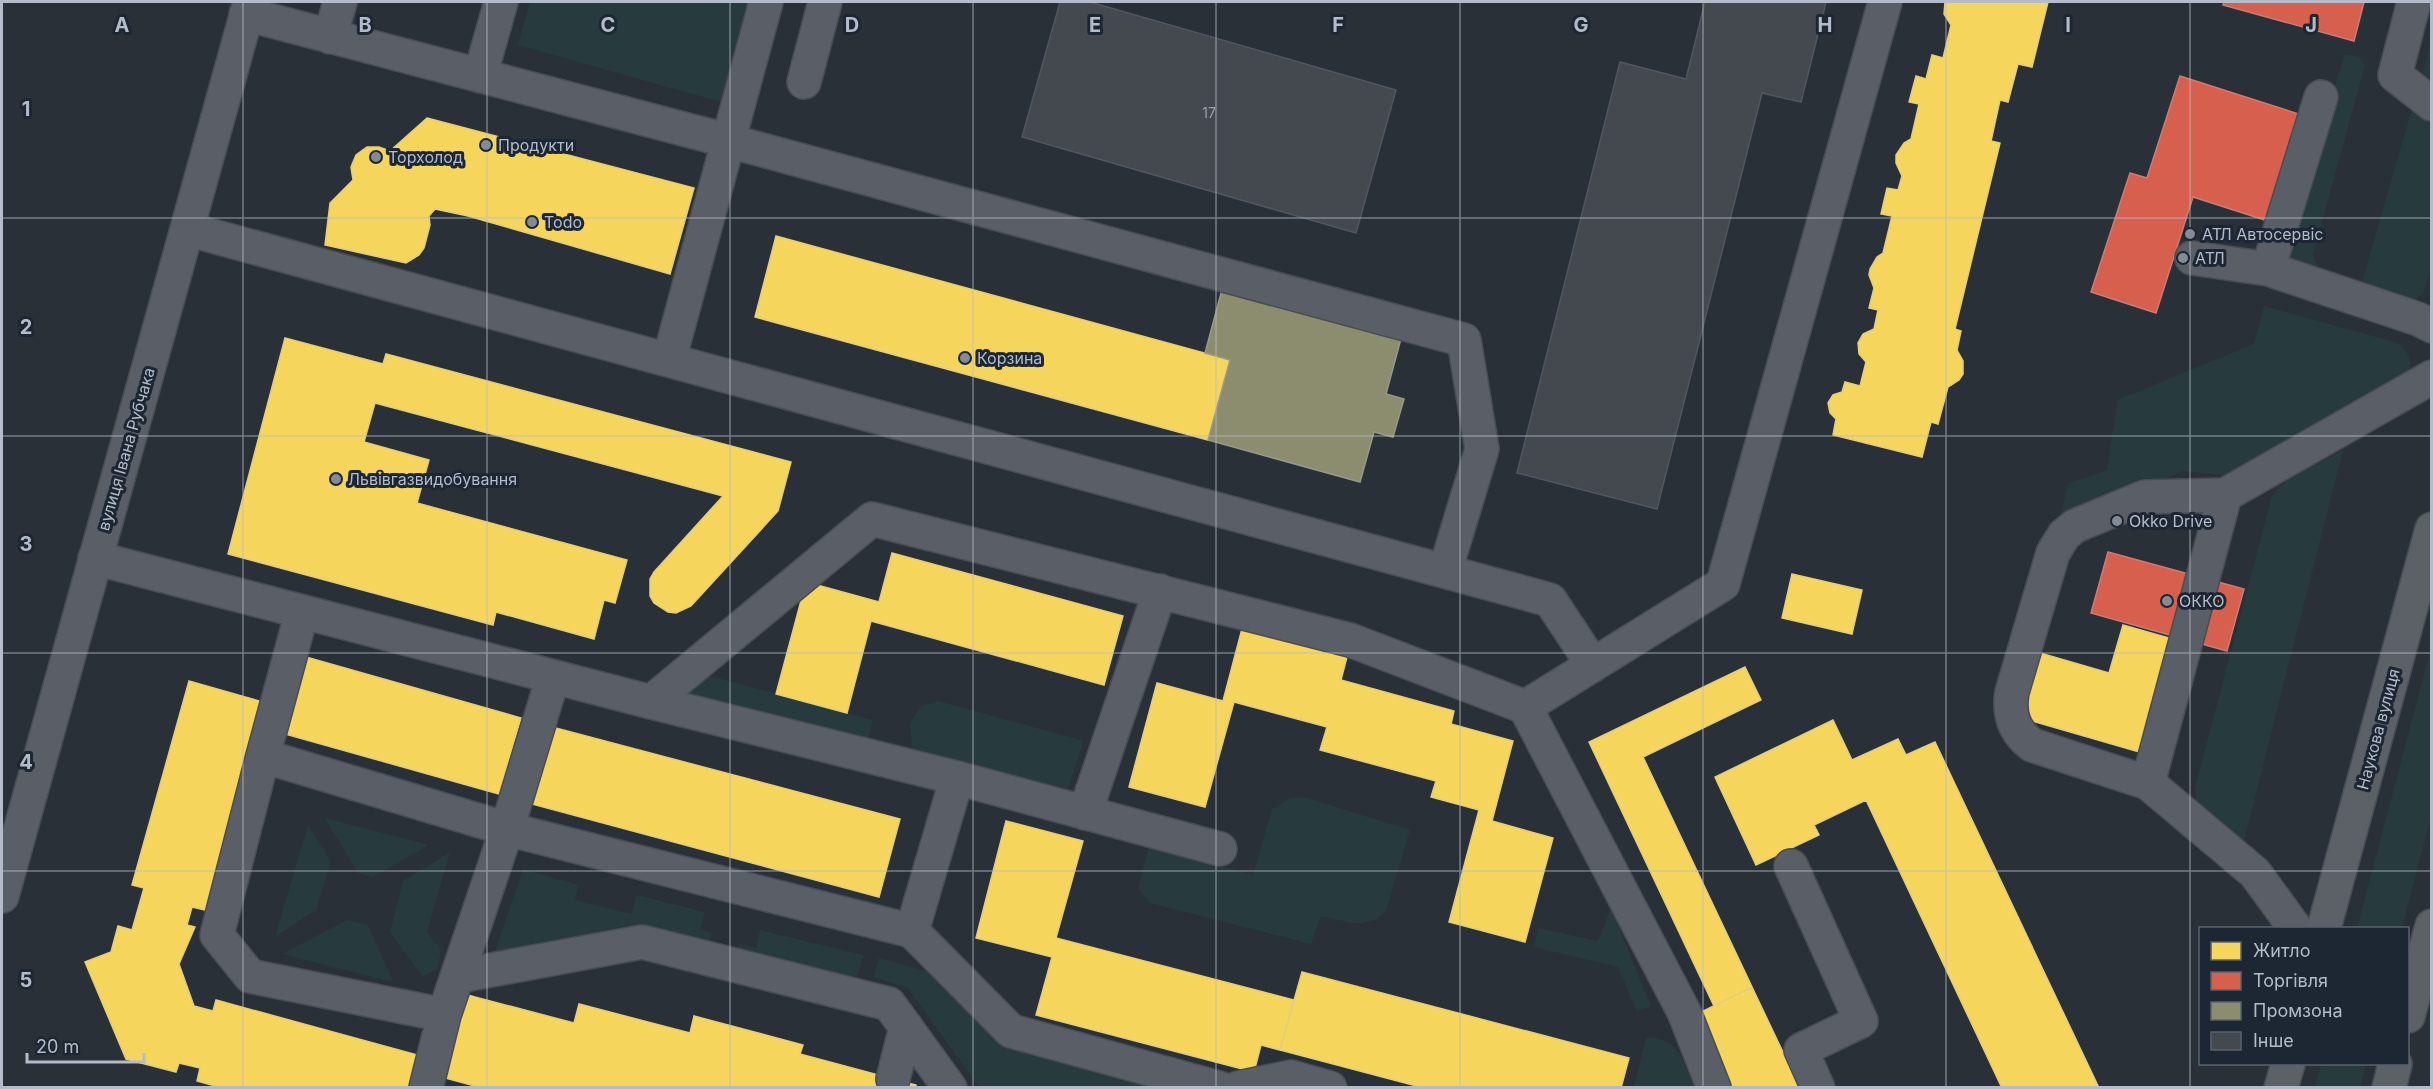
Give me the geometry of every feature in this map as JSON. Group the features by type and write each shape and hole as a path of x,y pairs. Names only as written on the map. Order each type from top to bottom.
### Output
{"main road":[{"name":"Наукова вулиця","path":"2324,927 2432,529"},
{"path":"2409,1012 2432,926"},
{"path":"2281,1088 2288,1065"},
{"path":"2389,1088 2395,1065"}],"street":[{"path":"330,37 340,2"},
{"path":"480,76 501,2"},
{"path":"669,360 766,2"},
{"path":"804,82 825,2"},
{"path":"1526,707 1723,584 1885,2"},
{"path":"2414,2 2395,75 2432,104"},
{"path":"248,8 330,37 729,141 1464,340 1482,448 1445,571"},
{"name":"вулиця Івана Рубчака","path":"2,896 248,8"},
{"path":"2268,269 2321,97"},
{"path":"187,229 1550,600 1593,664"},
{"path":"2192,258 2268,269 2418,319 2432,326"},
{"path":"2294,927 2255,873 2148,783 2032,746 2022,738 2015,728 2011,710 2012,692 2053,553 2059,541 2069,530 2145,497 2224,495 2432,378"},
{"path":"2148,783 2224,495"},
{"path":"651,702 872,519 1350,640 1526,707 1684,1012 1714,1088"},
{"path":"95,558 553,677 957,778 1220,849"},
{"path":"1085,813 1160,591"},
{"path":"302,612 217,935 250,976 444,1015"},
{"path":"426,1088 444,1015 507,829 553,677"},
{"path":"263,756 507,829 912,931 1011,1031 1220,1088"},
{"path":"912,931 957,778"},
{"path":"1791,866 1861,1021 1801,1050 1818,1088"},
{"path":"459,976 642,942 890,1005 950,1088"},
{"path":"893,1079 906,1027"},
{"path":"1238,1088 1291,1077 1330,1088"}],"green space":[{"path":"530,2 749,2 721,102 518,45"},
{"path":"2431,43 2432,264 2423,294 2406,305 2360,289"},
{"path":"2345,54 2360,57 2365,66 2313,254 2324,280 2287,269 2282,247"},
{"path":"2264,306 2398,343 2409,356 2409,371 2402,381 2223,475 2183,471 2058,526 2068,484 2107,470 2117,400 2254,344"},
{"path":"2343,450 2242,849 2196,802 2195,789 2198,776 2272,496 2286,480"},
{"path":"2431,648 2431,817 2402,927 2357,927"},
{"path":"688,670 873,720 865,750 680,699"},
{"path":"938,701 1084,741 1068,789 912,748 910,724 921,706"},
{"path":"1290,798 1307,798 1410,830 1386,911 1375,920 1357,924 1321,916 1311,944 1150,903 1138,889 1149,847 1253,875 1272,809"},
{"path":"325,818 429,845 373,877 358,873"},
{"path":"308,825 331,862 316,910 275,937"},
{"path":"450,852 427,932 441,950 438,968 423,977 390,932 403,881"},
{"path":"523,869 578,885 575,900 631,914 637,895 705,912 700,930 712,933 709,942 636,924 495,952"},
{"path":"1611,908 1651,1006 1637,1012 1618,967 1534,947 1538,928 1598,941"},
{"path":"347,920 368,925 393,982 282,954"},
{"path":"760,930 863,955 856,981 737,952 739,944 756,948"},
{"path":"879,958 940,975 1002,1046 1150,1087 979,1087 908,988 874,977"},
{"path":"1646,1037 1667,1042 1679,1053 1694,1087 1634,1087"},
{"path":"2321,1065 2366,1065 2360,1087 2315,1087"}],"building: Житло":[{"path":"1945,2 2048,2 2032,67 2018,64 2008,102 2000,100 1991,141 2000,143 1955,329 1961,331 1957,350 1963,361 1963,374 1959,380 1948,387 1938,424 1931,422 1922,457 1833,435 1836,419 1830,413 1828,403 1833,395 1842,392 1845,382 1860,386 1866,362 1859,354 1858,343 1863,334 1874,329 1878,310 1869,308 1874,288 1869,275 1870,269 1877,257 1883,253 1892,216 1881,214 1887,188 1898,190 1902,176 1896,163 1896,155 1904,143 1911,139 1919,104 1909,102 1916,76 1926,79 1932,55 1943,58 1951,25 1944,14"},
{"path":"427,118 694,188 670,274 468,216 435,209 429,216 430,225 424,248 419,255 406,263 325,245 330,203 353,180 351,167 356,155 367,147 379,147 390,151"},
{"path":"776,236 1230,360 1208,440 755,317"},
{"name":"Львівгазвидобування","path":"285,338 383,364 386,354 791,462 778,511 691,606 676,613 668,612 654,603 650,596 650,579 723,496 375,403 364,442 429,460 417,503 627,560 615,603 604,600 594,639 496,612 493,625 228,554"},
{"path":"892,553 1123,616 1104,685 871,621 847,713 776,694 806,582 879,602"},
{"path":"1792,574 1862,590 1852,634 1782,618"},
{"path":"1243,625 1348,653 1341,680 1454,711 1451,724 1513,741 1492,821 1553,838 1525,942 1449,922 1479,810 1431,797 1436,781 1320,750 1327,727 1234,702 1205,807 1129,787 1157,683 1223,701"},
{"path":"2123,625 2176,640 2143,753 2022,718 2040,653 2109,673"},
{"path":"299,655 521,718 499,794 278,732"},
{"path":"1745,667 1761,700 1643,757 1752,987 1714,1006 1589,742"},
{"path":"189,681 263,702 205,910 192,907 187,925 195,927 179,964 194,1006 213,1011 216,1000 421,1056 412,1088 222,1088 197,1081 200,1068 179,1063 176,1072 126,1059 85,962 111,952 118,926 132,930 144,888 132,885"},
{"path":"1833,720 1852,760 1898,739 1906,755 1935,742 2099,1088 2002,1088 1866,800 1814,825 1819,835 1756,865 1715,777"},
{"path":"552,727 900,819 879,897 532,804"},
{"path":"1006,821 1083,841 1056,938 1294,1000 1280,1050 1261,1045 1254,1072 1036,1015 1052,957 976,938"},
{"path":"1302,972 1629,1058 1621,1088 1424,1088 1280,1050"},
{"path":"1752,987 1800,1088 1727,1088 1693,1016"},
{"path":"460,993 574,1023 579,1004 690,1033 694,1016 803,1045 800,1054 916,1085 916,1088 482,1088 438,1076"}],"building: Торгівля":[{"path":"2224,2 2364,2 2354,41 2223,5"},
{"path":"2180,76 2305,116 2271,222 2193,197 2156,313 2091,292 2130,173 2147,178"},
{"name":"ОККО","path":"2108,552 2244,589 2227,651 2091,613"}],"building: Промзона":[{"path":"1223,286 1402,335 1386,394 1404,399 1393,437 1374,432 1360,482 1208,440 1230,360 1205,353"}],"building: Інше":[{"path":"1060,2 1090,2 1396,90 1356,233 1022,137"},
{"path":"1705,2 1826,2 1801,102 1762,93 1657,509 1517,473 1620,62 1686,79"}],"place":[{"name":"Продукти","path":"486,145"},
{"name":"Торхолод","path":"376,157"},
{"name":"Todo","path":"532,222"},
{"name":"АТЛ Автосервіс","path":"2190,234"},
{"name":"АТЛ","path":"2183,258"},
{"name":"Корзина","path":"965,358"},
{"name":"Львівгазвидобування","path":"336,479"},
{"name":"Okko Drive","path":"2117,521"},
{"name":"ОККО","path":"2167,601"}]}
